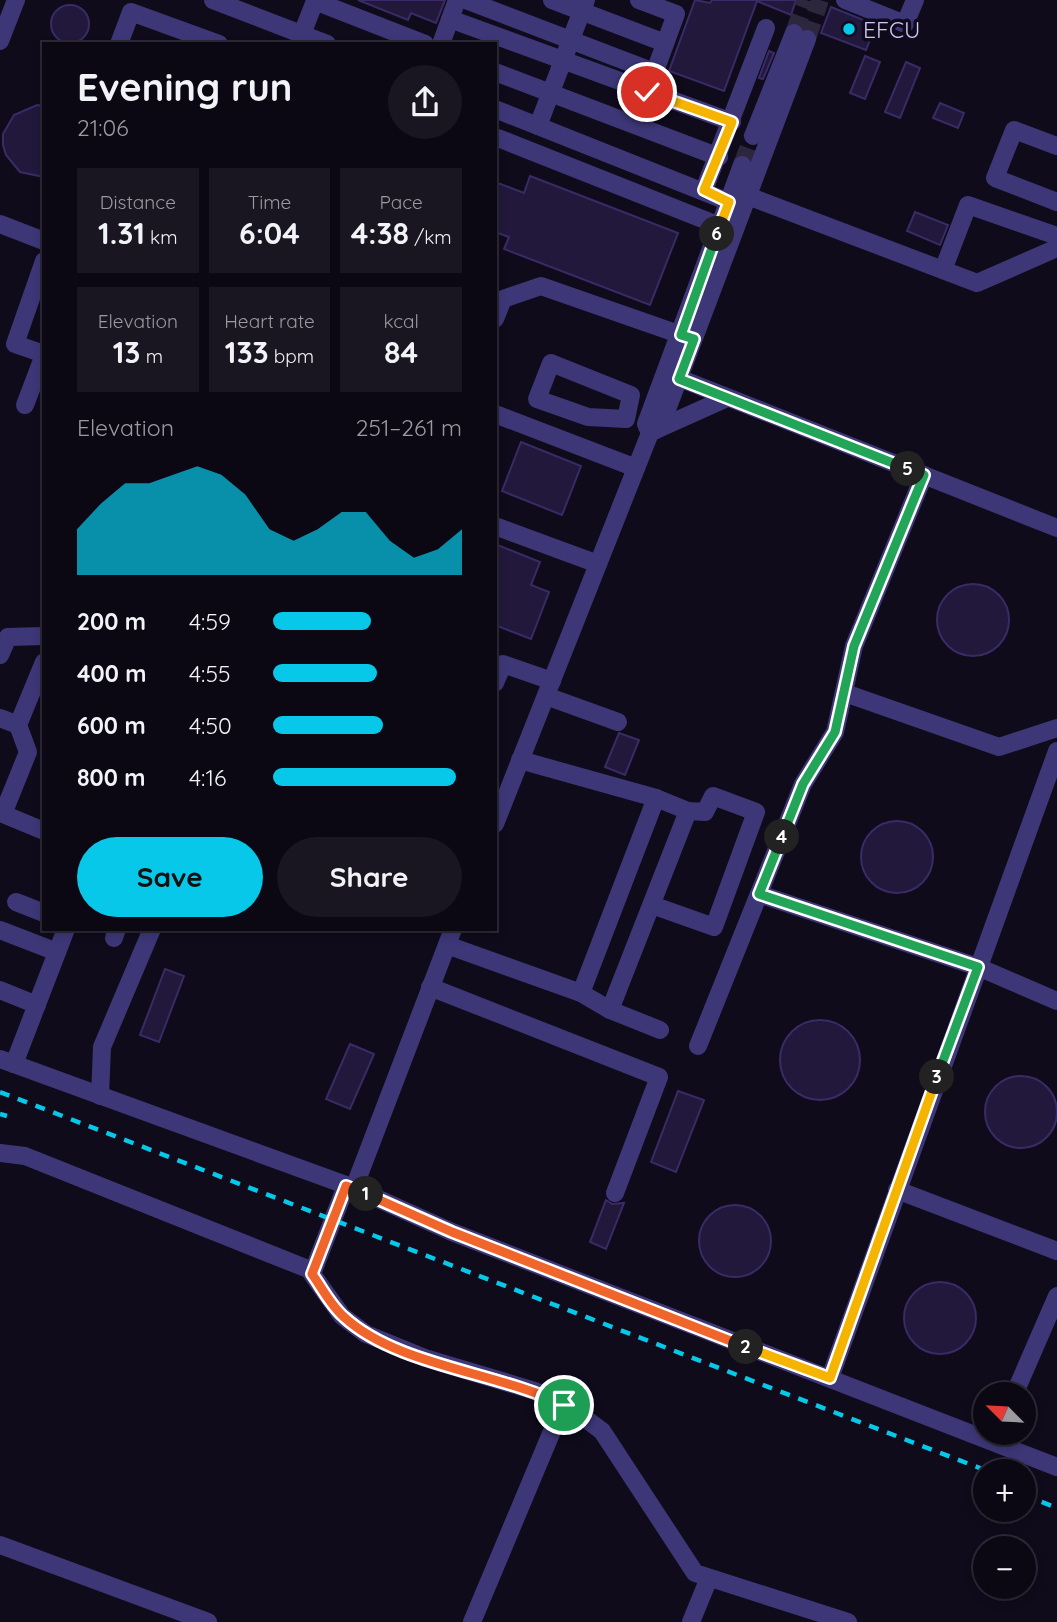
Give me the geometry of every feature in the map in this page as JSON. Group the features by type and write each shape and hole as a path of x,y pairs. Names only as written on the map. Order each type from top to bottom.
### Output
{"lane":[{"path":"0,41 16,0"},
{"path":"213,0 245,6 322,42"},
{"path":"442,42 457,0"},
{"path":"466,0 654,72"},
{"path":"552,0 584,6 665,43"},
{"path":"639,0 676,14 647,92"},
{"path":"850,1 905,24 915,0"},
{"path":"302,34 314,1 420,42"},
{"path":"541,155 551,94 584,6"},
{"path":"124,42 131,12 214,42"},
{"path":"450,19 732,122"},
{"path":"704,190 719,157 766,28"},
{"path":"497,813 501,792 520,760 687,337 748,197 801,36 753,136"},
{"path":"497,73 719,157"},
{"path":"497,110 729,202"},
{"path":"1057,146 1014,130 995,178 1057,202"},
{"path":"498,138 720,226"},
{"path":"653,427 679,379 687,337 720,226 742,165"},
{"path":"748,197 977,283 1057,248"},
{"path":"943,270 968,205 1057,236"},
{"path":"0,224 42,240"},
{"path":"42,267 15,344 42,353"},
{"path":"497,315 503,299 541,286 687,337"},
{"path":"25,405 42,359"},
{"path":"551,363 631,395 627,412 626,419 588,417 537,399 551,363"},
{"path":"679,379 1057,527"},
{"path":"653,427 727,398"},
{"path":"627,412 653,427"},
{"path":"497,415 636,468"},
{"path":"698,1046 803,784 835,732 854,646 924,475"},
{"path":"497,527 598,564"},
{"path":"0,655 8,637 42,636"},
{"path":"497,678 503,664 618,722"},
{"path":"42,667 18,725 28,752 3,814 42,830"},
{"path":"845,694 999,747 1057,727"},
{"path":"0,718 18,725"},
{"path":"830,1378 978,967 1052,778 1057,751"},
{"path":"520,760 656,798 688,811 705,812 713,796 756,812 714,927 652,905"},
{"path":"581,993 656,798"},
{"path":"610,1010 688,811"},
{"path":"759,894 978,967 1057,1001"},
{"path":"16,902 42,912"},
{"path":"0,930 57,952"},
{"path":"65,931 37,1005 7,1062 350,1187 452,1232 830,1378 973,1430"},
{"path":"100,1096 102,1047 151,931"},
{"path":"660,1030 450,937 350,1187 312,1274 342,1316 366,1334 425,1358 536,1391 564,1405 602,1432 695,1573 848,1622"},
{"path":"430,987 659,1077 615,1193"},
{"path":"0,990 37,1005"},
{"path":"0,1153 25,1156 313,1271"},
{"path":"897,1190 1057,1251"},
{"path":"1020,1382 1057,1296"},
{"path":"472,1622 564,1405"},
{"path":"1012,1446 1057,1467"},
{"path":"0,1545 208,1622"},
{"path":"691,1622 709,1578"}],"building":[{"path":"358,0 445,0 436,23 411,13 408,20"},
{"path":"695,0 710,3 712,0 796,0 791,15 757,1 724,91 669,71"},
{"path":"63,7 77,7 87,17 87,31 77,41 63,41 53,31 53,17"},
{"name":"EFCU","path":"831,7 876,25 866,50 821,33"},
{"path":"769,51 774,53 763,79 759,78"},
{"path":"865,56 880,62 865,99 850,93"},
{"path":"906,62 920,68 900,118 885,112"},
{"path":"940,103 964,113 958,128 933,118"},
{"path":"37,105 42,106 42,177 20,172 6,155 3,134 14,115"},
{"path":"530,176 678,233 650,305 504,249 509,237 497,233 497,183 524,193"},
{"path":"915,212 948,225 940,245 907,231"},
{"path":"521,442 581,466 562,515 502,491"},
{"path":"497,545 540,562 531,585 549,592 531,639 497,626"},
{"path":"973,584 993,590 1003,600 1009,620 1003,640 993,650 973,656 953,650 943,640 937,620 943,600 953,590"},
{"path":"619,733 639,740 625,775 605,767"},
{"path":"897,821 917,827 927,837 933,857 927,877 917,887 897,893 877,887 867,877 861,857 867,837 877,827"},
{"path":"165,969 184,976 159,1042 140,1035"},
{"path":"820,1020 835,1023 848,1032 857,1045 860,1060 857,1075 848,1088 835,1097 820,1100 805,1097 792,1088 783,1075 780,1060 783,1045 792,1032 805,1023"},
{"path":"350,1044 374,1054 350,1109 326,1099"},
{"path":"1021,1076 1041,1082 1051,1092 1057,1112 1051,1132 1041,1142 1021,1148 1001,1142 991,1132 985,1112 991,1092 1001,1082"},
{"path":"678,1091 704,1100 676,1172 651,1162"},
{"path":"606,1200 612,1204 624,1203 606,1249 590,1242"},
{"path":"735,1205 755,1211 765,1221 771,1241 765,1261 755,1271 735,1277 715,1271 705,1261 699,1241 705,1221 715,1211"},
{"path":"940,1282 960,1288 970,1298 976,1318 970,1338 960,1348 940,1354 920,1348 910,1338 904,1318 910,1298 920,1288"}],"tunnel":[{"path":"794,33 806,0"},
{"path":"807,39 820,0"},
{"path":"742,165 753,136"}],"railway":[{"path":"0,1092 973,1465"},
{"path":"0,1114 7,1116"},
{"path":"1036,1500 1057,1508"}],"place":[{"name":"EFCU","path":"849,29"}],"route":[{"path":"564,1405 536,1391 425,1358 366,1334 342,1316 312,1274 346,1186 452,1232 830,1378 978,967 759,894 803,784 835,732 854,646 924,475 679,379 694,339 681,335 729,202 704,190 732,122 647,92"}]}
